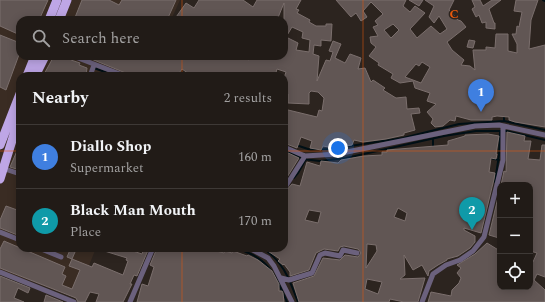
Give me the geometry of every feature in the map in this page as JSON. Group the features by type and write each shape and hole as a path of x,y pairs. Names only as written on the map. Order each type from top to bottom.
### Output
{"highway":[{"path":"51,16 57,0"},
{"path":"61,16 67,0"},
{"path":"29,72 33,60"},
{"path":"37,72 43,60"},
{"path":"0,145 16,104"},
{"path":"0,179 2,168 16,127"}],"street":[{"path":"82,60 114,72"},
{"path":"91,72 94,65"},
{"path":"288,149 305,156 338,154 475,126 503,126 545,135"},
{"path":"422,302 433,274 446,265 460,260 474,251 484,237 503,160 503,126"},
{"path":"288,183 305,156"},
{"path":"2,168 16,173"},
{"path":"0,232 16,238"},
{"path":"281,278 289,280 312,273 320,255 325,254 340,256 343,250 357,254"},
{"path":"49,252 61,257"},
{"path":"130,302 151,252"},
{"path":"257,252 268,258 281,278 292,302"},
{"path":"0,272 74,302"}],"shaded area":[{"path":"0,0 48,0 62,6 65,0 180,0 173,16 16,16 16,60 153,60 148,72 16,72 16,252 94,252 76,298 0,270"}],"building":[{"path":"0,0 48,0 41,16 16,16 16,33 0,26"},
{"path":"82,0 109,0 119,5 122,0 176,0 169,16 76,16"},
{"path":"199,0 243,0 253,7 257,0 301,0 296,9 299,10 297,13 310,20 309,22 316,26 326,26 326,24 332,24 331,41 321,40 321,46 314,45 313,54 319,56 317,81 326,60 330,61 333,52 329,51 333,41 341,44 335,58 345,63 350,54 361,58 358,69 365,68 371,82 373,80 385,88 383,90 396,98 406,97 407,109 419,108 420,113 411,114 415,130 404,133 404,135 386,139 363,142 354,140 352,145 334,148 323,146 321,150 310,148 312,141 301,137 297,148 288,145 288,110 317,117 319,110 322,111 324,98 318,92 311,91 309,93 309,104 288,103 288,72 277,69 276,72 186,72 182,69 180,72 123,72 94,60 288,60 288,38 298,43 296,50 309,52 310,40 302,38 303,32 292,27 288,34 288,16 284,16 284,3 279,16 177,16 186,3 194,8"},
{"path":"336,0 406,0 403,6 410,12 415,6 425,13 410,29 417,38 431,26 440,34 447,29 439,16 434,23 429,17 434,6 425,0 454,0 449,10 466,27 447,42 452,50 464,60 461,65 470,66 475,70 473,50 486,50 486,47 495,48 496,34 508,34 508,51 517,53 517,44 512,34 516,34 522,12 514,11 516,0 538,0 531,20 529,49 545,45 545,127 515,122 509,120 509,117 497,116 492,117 492,120 471,120 456,116 455,121 450,120 443,126 435,127 431,123 433,119 427,112 436,104 427,101 430,93 415,88 413,81 400,83 391,78 393,74 378,65 379,63 369,56 376,47 371,43 370,37 378,36 373,27 378,25 375,21 383,14 371,2 363,11 367,17 361,21 356,13 351,17","holes":["393,24 399,30 391,38 384,30","422,62 430,67 421,83 405,77 416,64 419,66"]},
{"path":"409,0 423,0 419,6"},
{"path":"472,0 480,0 483,6 492,0 501,0 489,9 495,23 495,29 486,28 486,22 482,23 479,15 476,17 472,9 475,7"},
{"path":"0,35 16,41 17,60 6,90 0,87"},
{"path":"469,40 475,41 473,48 467,47"},
{"path":"52,60 71,60 80,63 79,65 87,68 86,72 45,72"},
{"path":"507,132 525,136 524,141 531,141 528,159 540,160 542,145 545,145 545,277 537,274 534,280 545,290 545,302 428,302 431,292 451,296 452,290 459,283 461,278 457,273 461,268 457,265 475,254 487,243 497,249 497,290 533,290 533,262 537,253 533,252 533,182 502,182 504,171 506,172"},
{"path":"488,134 499,136 496,159 491,158 489,172 495,173 481,233 464,228 464,230 475,236 475,242 470,248 458,256 447,259 429,271 428,276 422,265 413,270 404,255 405,275 400,279 425,278 418,302 404,302 390,299 389,302 299,302 293,283 314,276 323,258 340,260 345,255 358,257 361,253 358,249 344,246 340,247 338,251 324,249 316,253 309,270 290,276 290,272 284,264 283,265 278,261 280,259 269,252 288,252 288,188 292,184 300,186 307,162 320,166 321,161 338,163 341,160 382,155 382,152 387,152 387,150 448,145 448,141 465,136","holes":["398,208 407,213 405,221 394,217","309,210 321,212 318,223 305,220","367,244 376,245 377,251 366,268","367,279 382,282 378,294 365,289"]},
{"path":"16,153 16,169 10,167"},
{"path":"288,153 299,158 288,176"},
{"path":"497,202 497,237 489,235"},
{"path":"6,206 16,210 16,234 0,228 0,220"},
{"path":"4,241 16,246 16,252 30,252 65,267 62,274 66,276 62,285 72,289 80,270 69,266 72,259 92,267 94,263 123,275 128,261 126,260 127,258 108,252 136,252 142,254 143,252 147,252 137,276 134,275 130,284 132,284 123,302 96,302 99,294 90,292 85,302 78,302 76,298 0,268 0,249"},
{"path":"69,252 75,252 72,259 67,257"},
{"path":"155,252 236,252 247,256 248,255 258,260 272,271 279,284 279,291 282,291 283,293 284,302 137,302 142,284 148,286 154,267 150,265"},
{"path":"0,276 30,288 28,293 18,288 14,298 24,302 0,302"},
{"path":"46,295 63,302 44,302"}],"waterway":[{"path":"94,68 105,72"},
{"path":"504,118 504,121 545,130"},
{"path":"296,145 311,150 330,149 403,138 459,124 504,121"},
{"path":"288,152 302,159 320,161 346,158 444,136 476,131 507,131 545,140"},
{"path":"495,182 499,155 500,132"},
{"path":"433,139 433,148"},
{"path":"490,158 499,160"},
{"path":"294,178 306,159"},
{"path":"247,252 262,261 274,274 287,302"},
{"path":"268,252 281,265 289,279 298,302"}],"place":[{"name":"Diallo Shop","path":"481,112"},
{"name":"Black Man Mouth","path":"472,230"}]}
